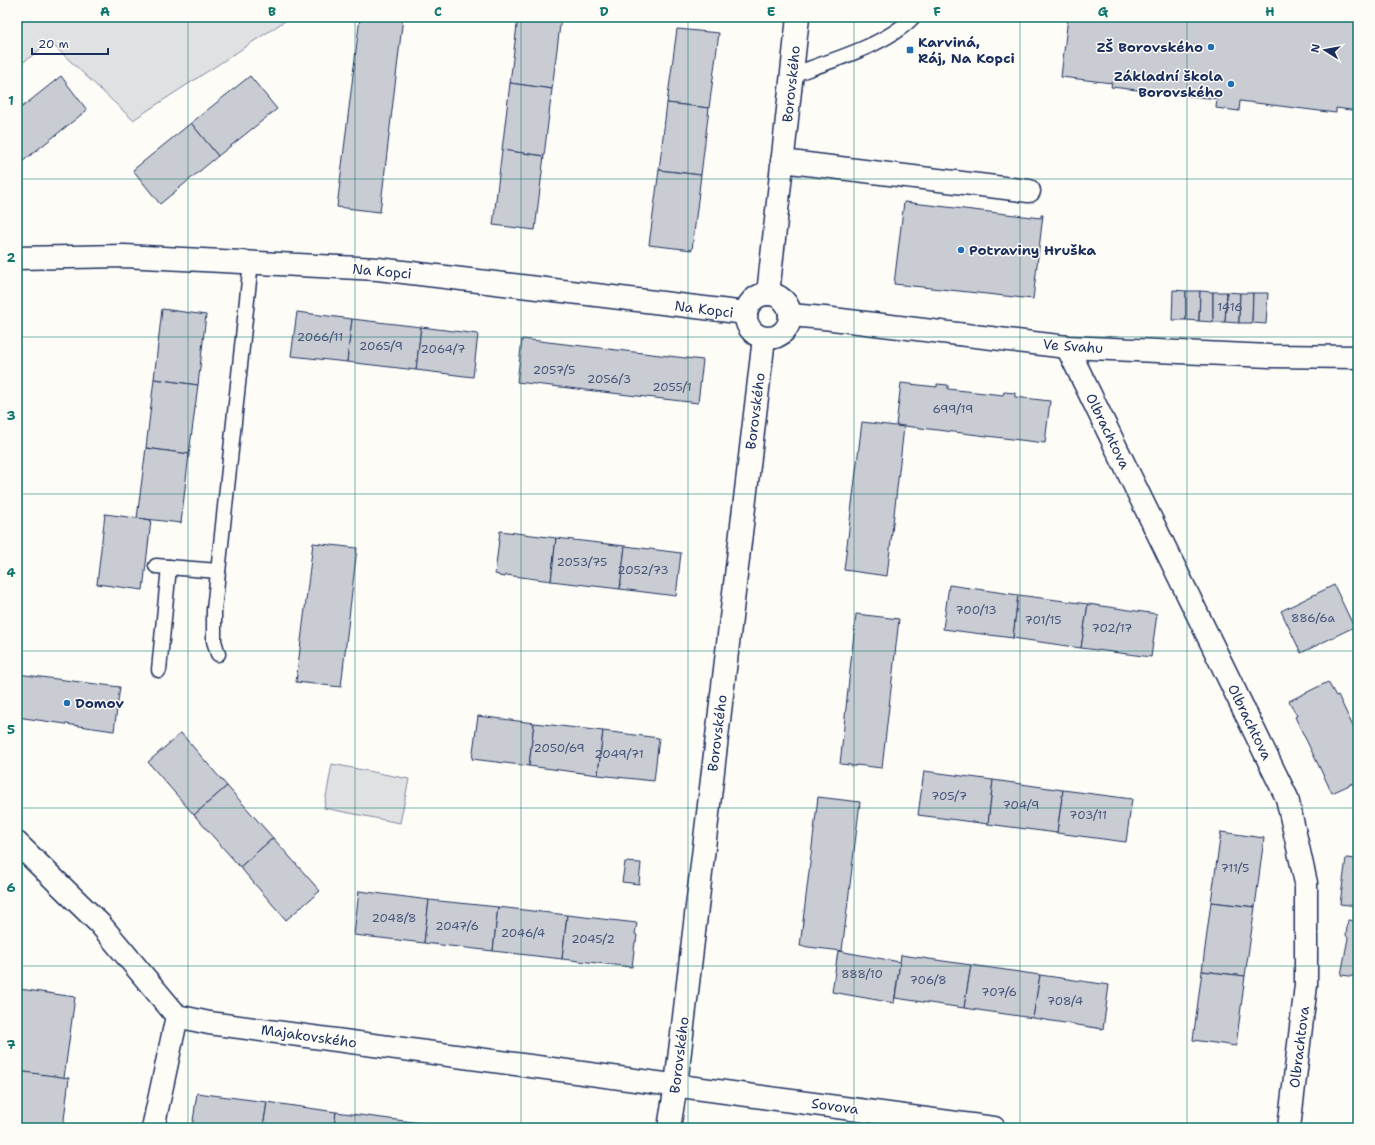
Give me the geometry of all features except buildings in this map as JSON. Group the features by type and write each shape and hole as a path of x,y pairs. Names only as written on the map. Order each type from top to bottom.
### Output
{"street":[{"name":"Borovského","path":"768,294 798,17"},
{"path":"782,161 1030,191"},
{"name":"Na Kopci","path":"17,258 124,256 378,269 746,313"},
{"path":"768,294 780,296 789,308 790,315 789,323 780,334 764,338 751,330 748,325 746,313 749,304 753,299 759,295 768,294"},
{"name":"Ve Svahu","path":"790,315 1067,347 1270,356 1358,358"},
{"name":"Borovského","path":"669,1128 676,1085 764,338"},
{"name":"Olbrachtova","path":"1067,347 1287,798 1306,883 1306,985 1289,1128"},
{"path":"17,843 100,924 177,1016 153,1128"},
{"name":"Majakovského","path":"177,1016 209,1023 676,1085"},
{"name":"Sovova","path":"676,1085 994,1128"}],"lane":[{"path":"791,75 868,47 906,25 914,17"},
{"path":"218,654 214,641 214,610 251,262"},
{"path":"159,670 162,566 218,571"}],"shaded area":[{"path":"17,17 291,17 133,120 50,42 17,67"},
{"path":"332,764 409,779 400,823 324,808"}],"place":[{"name":"ZŠ Borovského","path":"1211,47"},
{"name":"Karviná, Ráj, Na Kopci","path":"910,50"},
{"name":"Základní škola Borovského","path":"1231,84"},
{"name":"Potraviny Hruška","path":"961,250"},
{"name":"Domov","path":"67,703"}]}
